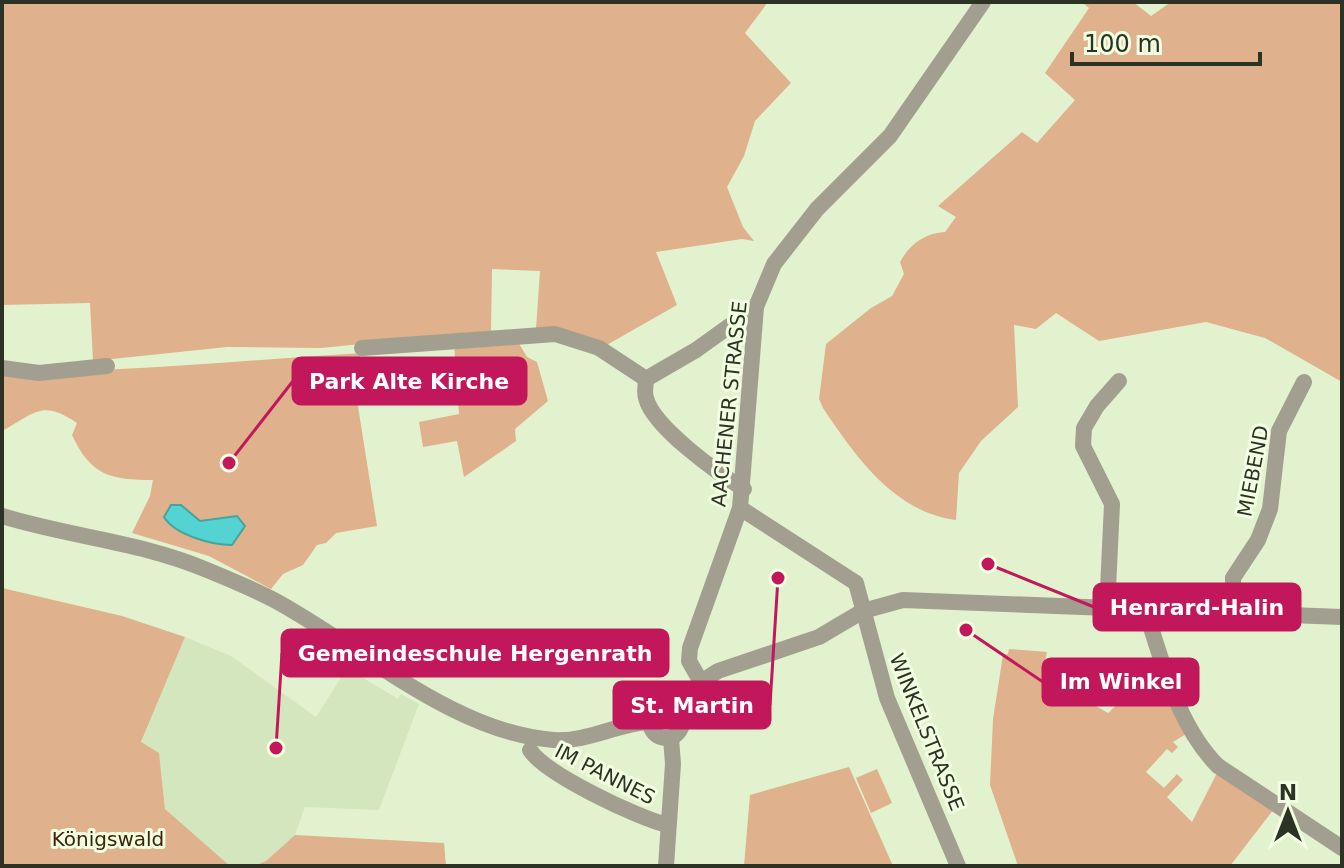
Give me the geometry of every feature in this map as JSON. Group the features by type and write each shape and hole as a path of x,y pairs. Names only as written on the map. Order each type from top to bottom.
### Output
{"street":[{"name":"AACHENER STRASSE","path":"701,682 689,661 690,648 744,489 756,307 774,264 792,239 890,136 983,2"},
{"path":"646,379 696,350 756,307"},
{"path":"362,348 555,334 599,348 646,379"},
{"path":"2,368 39,373 107,366"},
{"path":"646,379 646,398 652,410 709,465 744,489"},
{"path":"1107,610 1112,504 1083,446 1084,428 1097,406 1119,381"},
{"name":"MIEBEND","path":"1233,613 1233,578 1258,540 1270,509 1279,431 1304,382"},
{"name":"WINKELSTRASSE","path":"740,508 852,578 887,698 958,866"},
{"path":"2,516 137,546 205,568 274,600 445,704 515,732 571,740 649,722"},
{"path":"675,709 701,682 718,671 819,637 863,611 886,603 926,599 1146,612 1342,617"},
{"path":"1146,612 1185,718 1206,754 1218,766 1342,848"},
{"path":"661,707 675,709 682,722 680,731 671,738 655,735 649,722 650,716 661,707"},
{"path":"666,866 673,764 671,738"},
{"name":"IM PANNES","path":"530,750 548,769 637,816 667,825"}],"shaded area":[{"path":"185,637 231,656 316,717 347,668 398,699 401,694 419,704 379,810 305,807 295,835 266,861 254,866 230,866 165,809 159,753 141,743"}],"green space":[{"path":"2,2 768,2 745,33 791,83 755,121 744,156 727,187 743,227 754,241 742,239 656,252 677,305 605,346 536,329 540,271 492,269 491,331 321,348 227,347 93,361 90,303 2,305"},
{"path":"1082,2 1133,2 1151,16 1171,2 1342,2 1342,382 1265,338 1206,322 1099,341 1056,313 1036,329 1014,325 1018,407 981,441 959,473 956,520 934,515 895,494 879,479 863,463 823,408 819,399 826,344 871,308 892,296 904,274 900,262 913,245 925,237 945,232 956,217 938,206 1022,132 1037,143 1075,100 1045,73 1089,8"},
{"path":"518,342 527,357 537,362 548,401 515,429 516,441 464,477 457,441 423,447 419,422 459,414 454,344"},
{"path":"363,353 353,365 353,375 377,526 336,533 326,543 317,545 303,565 283,574 271,589 209,556 132,533 150,496 153,480 114,477 95,467 79,449 72,435 77,423 47,410 31,414 2,431 2,372 137,368"},
{"name":"Königswald","path":"2,588 122,616 185,637 141,742 159,753 165,809 230,866 2,866"},
{"path":"1009,649 1047,652 1045,662 1075,671 1072,683 1101,692 1094,705 1108,713 1126,696 1136,672 1153,664 1159,667 1186,734 1173,742 1178,747 1172,753 1167,749 1146,772 1164,788 1177,774 1183,780 1167,797 1192,822 1217,773 1274,809 1230,866 1018,866 990,785 993,719 1003,655 1008,654"},
{"path":"849,767 893,866 744,866 750,795"},
{"path":"877,769 892,803 871,813 856,778"},
{"path":"295,835 444,843 446,866 254,866 266,861"}],"water":[{"path":"171,505 181,505 200,521 237,516 245,526 232,545 205,541 185,534 169,523 164,517"}],"place":[{"name":"Park Alte Kirche","path":"229,463"},
{"name":"Henrard-Halin","path":"988,564"},
{"name":"St. Martin","path":"778,578"},
{"name":"Im Winkel","path":"966,630"},
{"name":"Gemeindeschule Hergenrath","path":"276,748"}]}
